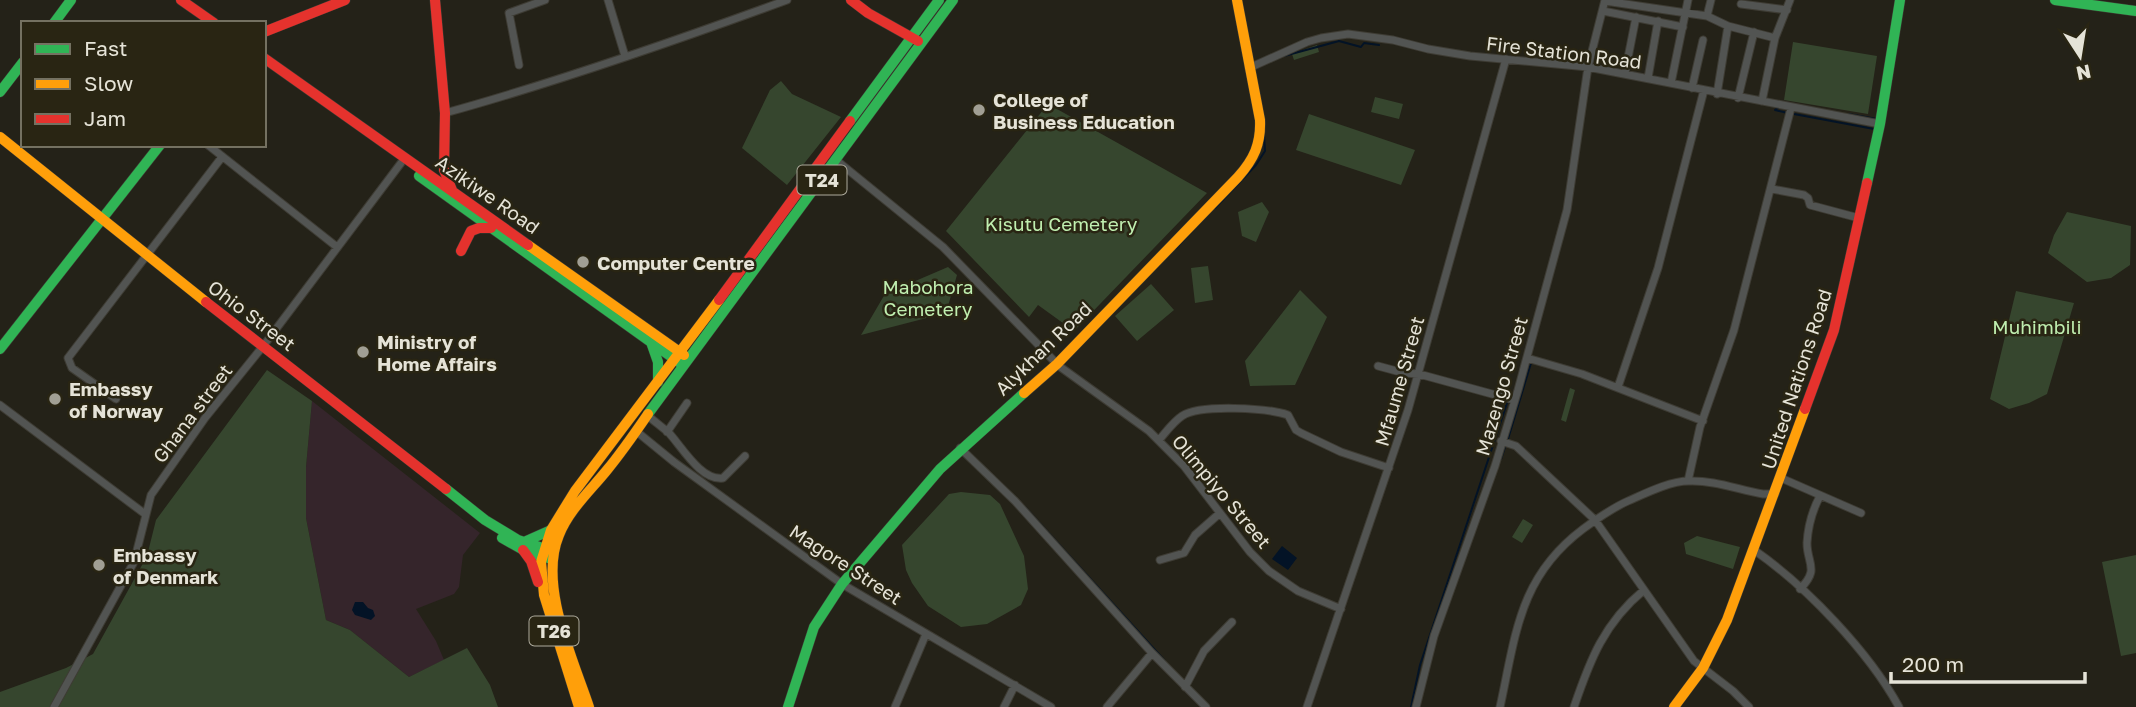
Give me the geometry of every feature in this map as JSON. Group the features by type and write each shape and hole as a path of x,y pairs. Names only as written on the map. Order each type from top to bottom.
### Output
{"main road":[{"path":"55,21 71,0"},
{"path":"174,0 203,21"},
{"path":"181,0 211,21"},
{"path":"266,31 345,0"},
{"path":"435,0 445,113 444,170 454,196"},
{"path":"852,0 868,13 921,43"},
{"name":"T24","path":"547,554 567,520 647,415 682,359 939,0"},
{"name":"T24","path":"547,554 551,530 575,491 658,382 682,359 836,160 953,0"},
{"name":"Alykhan Road","path":"788,707 814,627 825,606 842,584 960,448 1057,364 1238,177 1255,156 1261,138 1260,120 1237,0"},
{"name":"United Nations Road","path":"1674,707 1703,668 1727,620 1834,330 1880,124 1900,0"},
{"path":"2055,0 2136,11"},
{"name":"Azikiwe Road","path":"266,59 428,174 492,228 651,342 682,359"},
{"path":"0,92 21,65"},
{"name":"Azikiwe Road","path":"266,66 401,163 454,196 682,359"},
{"name":"Ohio Street","path":"0,137 101,220 485,520 524,546 547,554"},
{"path":"0,349 158,147"},
{"path":"428,174 444,170"},
{"path":"461,251 471,231 492,228"},
{"path":"651,342 658,362 658,382"},
{"path":"544,595 524,546 551,530"},
{"name":"T26","path":"547,554 544,595 579,707"},
{"name":"T26","path":"547,554 556,600 589,707"}],"street":[{"path":"519,65 509,13 545,0"},
{"path":"608,0 625,56"},
{"path":"445,113 512,94 787,0"},
{"path":"1663,10 1665,0"},
{"path":"1671,83 1688,0"},
{"path":"1707,16 1711,0"},
{"path":"1762,101 1775,38 1790,0"},
{"path":"1605,1 1640,4 1707,16 1728,26 1775,38"},
{"name":"Mazengo Street","path":"1416,707 1434,636 1495,466 1567,210 1588,67 1605,1"},
{"path":"1741,5 1787,10"},
{"path":"1603,11 1683,27"},
{"path":"1625,74 1636,17"},
{"path":"1648,78 1658,22"},
{"path":"1717,94 1728,26"},
{"path":"1738,98 1754,32"},
{"name":"Fire Station Road","path":"1249,68 1307,42 1348,34 1393,40 1453,53 1588,67 1880,124"},
{"path":"1692,88 1703,40"},
{"name":"Mfaume Street","path":"1307,707 1419,374 1506,59"},
{"path":"1618,387 1658,268 1704,90"},
{"path":"1688,481 1703,421 1734,330 1791,108"},
{"path":"210,147 337,247"},
{"path":"116,400 72,368 68,358 222,157"},
{"name":"Olimpiyo Street","path":"836,160 943,247 1057,364 1122,409 1159,440 1184,466 1250,552 1269,571 1298,591 1340,609"},
{"name":"Ghana street","path":"54,707 134,562 151,495 205,418 264,345 401,163"},
{"path":"1772,189 1804,195 1810,205 1855,217"},
{"path":"1527,358 1618,387 1703,421"},
{"path":"1377,366 1419,374 1514,400"},
{"path":"667,432 687,404"},
{"path":"0,405 145,514"},
{"path":"1159,440 1177,420 1191,412 1274,412 1288,415 1301,433 1341,452 1389,468"},
{"path":"647,415 667,432 691,461 711,477 718,479 730,474 745,456"},
{"name":"Magore Street","path":"636,430 674,462 842,584 1051,707"},
{"path":"1501,441 1516,446 1595,520 1686,651 1749,707"},
{"path":"960,448 1015,501 1152,653 1206,707"},
{"path":"1781,478 1861,513"},
{"path":"1500,707 1516,634 1537,576 1553,555 1595,520 1638,496 1688,481 1775,494"},
{"path":"1800,589 1812,566 1807,550 1809,526 1820,496"},
{"path":"1160,560 1184,553 1195,535 1220,513"},
{"path":"1754,550 1779,568 1857,647 1885,680 1899,707"},
{"path":"1574,707 1586,671 1612,621 1644,590"},
{"path":"1185,687 1204,651 1232,622"},
{"path":"895,707 926,634"},
{"path":"1107,707 1152,653"},
{"path":"1004,707 1016,685"}],"shaded area":[{"path":"312,401 480,533 463,555 459,587 454,594 416,609 436,641 444,660 409,677 350,630 326,620 306,518 306,467"}],"green space":[{"path":"1793,42 1877,56 1868,114 1784,100"},
{"path":"1317,45 1319,52 1294,60 1292,54"},
{"path":"781,81 792,94 841,117 787,185 742,148 770,90"},
{"path":"1375,97 1403,104 1399,119 1371,112"},
{"name":"Kisutu Cemetery","path":"1048,104 1207,193 1074,331 1038,305 1029,317 946,231"},
{"path":"1309,114 1415,150 1401,185 1296,150"},
{"path":"1262,202 1269,212 1256,242 1242,236 1238,212"},
{"path":"2067,212 2131,226 2130,265 2111,278 2087,282 2048,253 2054,235"},
{"path":"1208,266 1213,300 1195,303 1191,268"},
{"name":"Mabohora Cemetery","path":"948,267 957,275 946,313 861,335 885,294"},
{"path":"1151,284 1174,310 1137,341 1115,316"},
{"path":"1300,290 1327,317 1295,385 1250,386 1245,361"},
{"name":"Muhimbili","path":"2016,291 2074,303 2047,394 2009,409 1990,399"},
{"path":"267,370 312,401 306,467 306,518 326,620 350,630 409,677 467,648 490,685 498,707 0,707 0,692 66,668 93,654 147,556 156,520"},
{"path":"1570,388 1575,390 1566,422 1561,420"},
{"path":"961,492 990,495 1000,504 1024,556 1028,589 1021,605 987,624 961,627 928,606 906,570 902,545 949,494"},
{"path":"1523,519 1533,525 1522,543 1512,537"},
{"path":"1697,536 1740,547 1733,569 1686,554 1684,543"},
{"path":"2136,555 2136,653 2121,656 2102,562"}],"water":[{"path":"1282,546 1297,558 1288,570 1272,559"},
{"path":"355,602 363,602 373,610 375,616 371,620 355,615 352,610"}],"waterway":[{"path":"1284,56 1339,41 1361,47 1364,43 1379,45"},
{"path":"1779,107 1775,110 1788,113"},
{"path":"1794,114 1874,129"},
{"path":"1848,114 1877,119"},
{"path":"1215,208 1256,165 1265,151 1264,135"},
{"path":"1176,248 1208,214"},
{"path":"1508,439 1531,363"},
{"path":"1411,707 1420,665 1507,403 1504,401"},
{"path":"1501,459 1506,444"},
{"path":"1025,507 1165,661"}],"traffic: fast":[{"path":"55,21 71,0"},
{"path":"850,121 939,0"},
{"path":"648,414 953,0"},
{"path":"1867,183 1880,124 1900,0"},
{"path":"2055,0 2136,11"},
{"path":"0,92 21,65"},
{"path":"0,349 158,147"},
{"path":"419,176 680,363"},
{"path":"651,342 658,362 658,382"},
{"path":"788,707 814,627 842,584 940,469 1024,393"},
{"path":"446,489 485,520 518,540 552,551"},
{"path":"524,542 551,530"},
{"path":"502,538 527,552 548,558"}],"traffic: slow":[{"path":"1024,393 1057,364 1238,177 1252,157 1258,144 1260,120 1237,0"},
{"path":"0,137 206,302"},
{"path":"528,245 684,355"},
{"path":"579,707 544,595 541,562 551,530 575,491 719,300"},
{"path":"1674,707 1703,668 1727,620 1805,409"},
{"path":"589,707 560,622 555,599 554,555 559,535 568,517 648,414"}],"traffic: jam":[{"path":"181,0 211,21"},
{"path":"266,31 345,0"},
{"path":"435,0 445,113 444,170 452,190"},
{"path":"851,0 868,13 918,41"},
{"path":"266,59 528,245"},
{"path":"719,300 850,121"},
{"path":"1805,409 1834,330 1867,183"},
{"path":"461,251 471,231 491,228"},
{"path":"206,302 446,489"},
{"path":"523,550 531,561 538,582"}],"place":[{"name":"College of Business Education","path":"979,110"},
{"name":"Computer Centre","path":"583,262"},
{"name":"Ministry of Home Affairs","path":"363,352"},
{"name":"Embassy of Norway","path":"55,399"},
{"name":"Embassy of Denmark","path":"99,565"}]}
